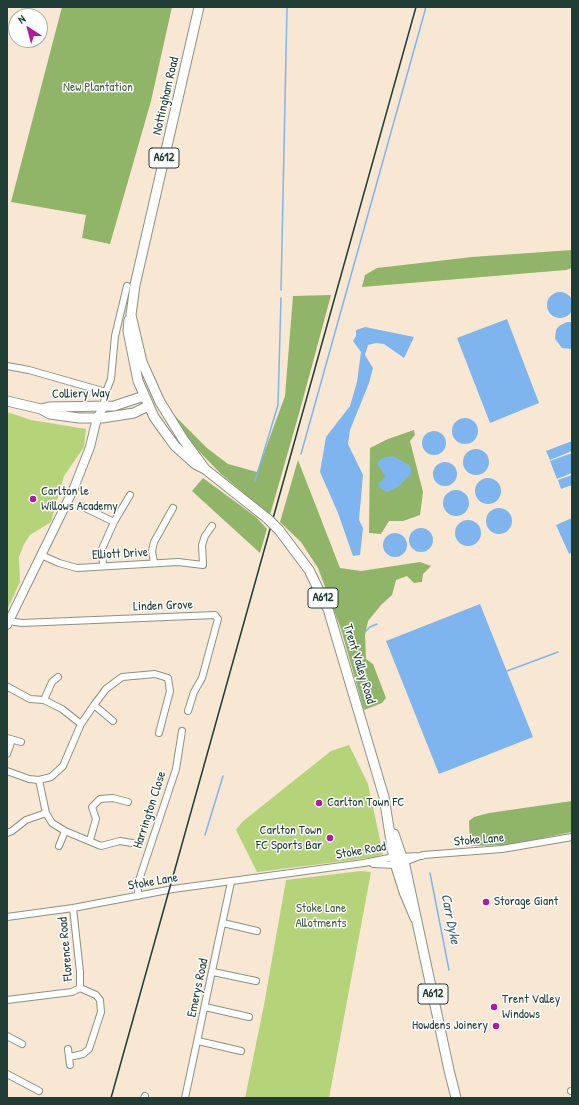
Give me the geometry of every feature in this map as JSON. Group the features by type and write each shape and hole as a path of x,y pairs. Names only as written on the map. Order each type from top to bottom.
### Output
{"main road":[{"name":"Nottingham Road","path":"131,312 135,285 199,7"},
{"name":"Trent Valley Road","path":"131,312 154,417 176,446 195,464 205,469 268,519 279,530 309,570 328,609 384,797 388,818 415,918 456,1098"},
{"name":"Trent Valley Road","path":"131,312 128,331 132,361 151,400 205,469"},
{"name":"Colliery Way","path":"41,409 49,407 103,408 151,400"},
{"name":"Colliery Way","path":"7,401 41,409 50,414 79,418 99,418 136,412 151,400"},
{"name":"Trent Valley Road","path":"449,1070 451,1098"}],"street":[{"path":"8,623 72,493 90,447 101,425 99,418 111,378 127,286"},
{"path":"7,366 29,370 106,392"},
{"path":"103,566 102,548 114,522 130,495"},
{"path":"81,506 114,522"},
{"path":"154,563 152,551 154,542 173,508"},
{"name":"Elliott Drive","path":"41,555 59,564 77,568 178,562 203,565 202,546 205,536 212,526"},
{"name":"Linden Grove","path":"8,623 215,614 218,619 202,678 194,692 188,711"},
{"path":"7,771 29,779 39,780 51,777 62,766 81,724 94,705 106,689 122,677 155,674 168,678 170,691 159,733"},
{"path":"44,700 46,692 54,678"},
{"path":"8,687 30,698 44,700 62,709 81,724"},
{"path":"94,705 114,721"},
{"name":"Harrington Close","path":"138,896 138,883 176,768 182,731"},
{"path":"7,754 10,739 21,742"},
{"path":"39,780 46,813 52,823 65,831 90,840 101,846 120,842 132,844"},
{"path":"90,840 96,820 92,807 100,799 113,798 128,802"},
{"path":"7,833 26,820 46,813"},
{"path":"59,846 65,831"},
{"name":"Stoke Lane","path":"422,856 502,849 572,837"},
{"name":"Stoke Road","path":"304,872 422,856"},
{"name":"Stoke Lane","path":"7,917 304,872"},
{"name":"Emerys Road","path":"185,1098 206,1006 231,882"},
{"name":"Florence Road","path":"73,908 80,972 80,988"},
{"path":"223,923 257,931"},
{"path":"213,972 256,981"},
{"name":"Florence Road","path":"7,1000 72,992 80,988"},
{"name":"Florence Road","path":"69,1057 83,1054 89,1049 101,1012 100,1000 96,995 80,988"},
{"path":"206,1006 249,1017"},
{"path":"7,1036 22,1044"},
{"path":"198,1042 242,1051"},
{"path":"68,1049 70,1065"},
{"path":"7,1074 39,1091"}],"green space":[{"name":"New Plantation","path":"62,7 172,7 151,101 110,244 82,238 86,215 11,202"},
{"path":"572,250 572,268 566,270 362,287 365,275 377,268 472,257"},
{"path":"331,295 270,515 221,474 193,445 172,413 207,448 228,464 257,472 285,396 293,296"},
{"name":"Carlton le Willows Academy","path":"7,412 31,420 86,429 84,447 64,476 51,522 30,535 24,544 19,557 20,582 7,610"},
{"path":"414,430 415,435 410,441 423,492 420,515 403,521 389,521 381,534 369,533 370,448 388,439"},
{"path":"298,460 340,568 361,571 420,562 431,566 423,574 422,582 414,583 407,576 396,580 392,595 381,605 368,621 365,635 366,659 373,664 386,698 382,703 364,710 341,629 318,568 301,542 280,522"},
{"path":"203,478 256,517 267,529 260,553 192,491"},
{"name":"Carlton Town FC","path":"349,745 368,784 383,854 376,857 257,872 236,830 242,822 331,751"},
{"path":"572,801 572,832 509,845 470,846 469,821 474,817 489,813"},
{"name":"Stoke Lane Allotments","path":"361,871 371,872 329,1098 245,1098 264,1005 286,880"}],"water":[{"path":"560,292 569,296 573,305 569,314 560,318 551,314 547,305 551,296"},
{"path":"507,319 539,403 490,423 457,338"},
{"path":"567,322 572,322 571,349 562,348 555,339 556,330 559,326"},
{"path":"365,327 414,337 404,358 384,344 376,343 368,345 365,355 373,368 369,383 350,430 348,444 363,475 359,520 363,528 360,555 353,556 338,513 320,472 326,437 350,406 357,382 361,352 353,341 356,336 356,330"},
{"path":"465,418 474,422 478,431 474,440 465,444 456,440 452,431 456,422"},
{"path":"434,431 443,434 446,443 443,452 434,455 425,452 422,443 425,434"},
{"path":"572,441 572,451 550,460 546,451"},
{"path":"476,449 485,453 489,462 485,471 476,475 467,471 463,462 467,453"},
{"path":"572,453 572,473 557,479 550,461"},
{"path":"393,456 409,465 411,474 398,487 387,492 379,487 378,483 383,480 385,476 377,463 382,458"},
{"path":"445,462 454,465 457,474 454,483 445,486 436,483 433,474 436,465"},
{"path":"572,475 572,485 561,489 558,480"},
{"path":"488,478 497,482 501,491 497,500 488,504 479,500 475,491 479,482"},
{"path":"456,490 465,494 469,503 465,512 456,516 447,512 443,503 447,494"},
{"path":"499,508 508,512 512,521 508,530 499,534 490,530 486,521 490,512"},
{"path":"572,518 572,552 569,554 556,525"},
{"path":"468,520 477,524 481,533 477,542 468,546 459,542 455,533 459,524"},
{"path":"421,528 426,529 432,535 432,545 426,551 421,552 416,551 410,545 409,540 410,535 416,529"},
{"path":"395,533 403,537 407,545 403,553 395,557 387,553 383,545 387,537"},
{"path":"480,604 533,737 439,774 386,641"}],"waterway":[{"path":"281,290 287,7"},
{"path":"301,454 426,7"},
{"path":"255,481 278,405 281,298"},
{"path":"366,631 370,627 377,624"},
{"path":"507,671 558,652"},
{"path":"205,835 223,776"},
{"name":"Carr Dyke","path":"430,873 449,970"}],"railway":[{"path":"111,1098 416,7"}],"place":[{"name":"Carlton le Willows Academy","path":"33,499"},
{"name":"Carlton Town FC","path":"319,803"},
{"name":"Carlton Town FC Sports Bar","path":"330,838"},
{"name":"Storage Giant","path":"486,902"},
{"name":"Trent Valley Windows","path":"494,1007"},
{"name":"Howdens Joinery","path":"496,1026"}]}
